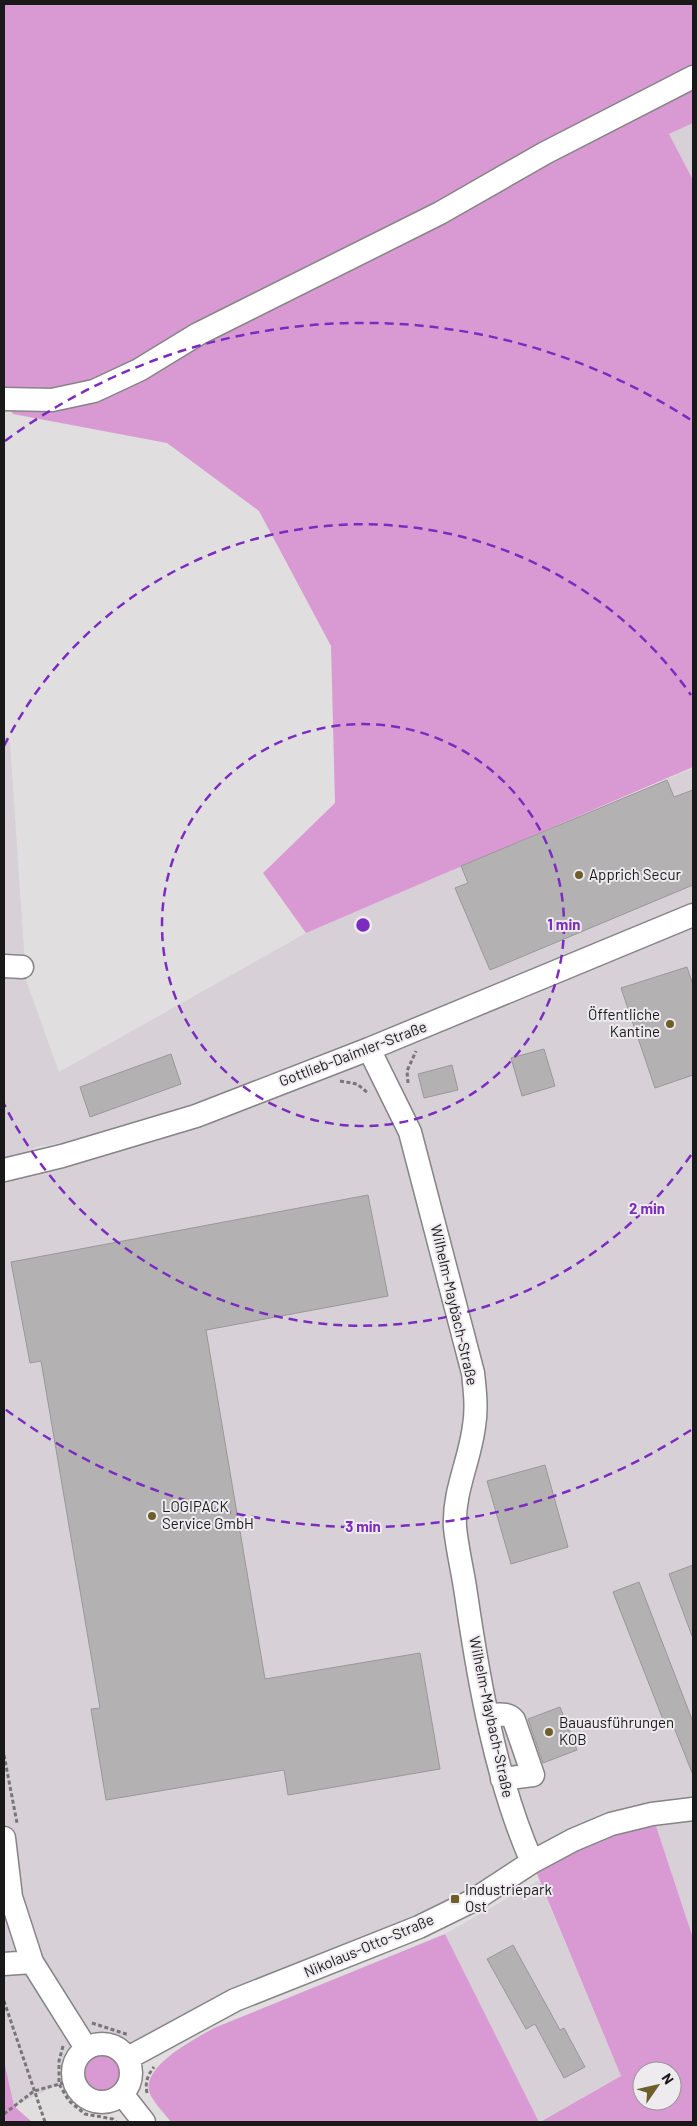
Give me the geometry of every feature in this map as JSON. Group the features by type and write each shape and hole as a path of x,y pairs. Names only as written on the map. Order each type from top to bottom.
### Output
{"street":[{"path":"4,399 52,400 94,391 139,370 198,334 440,213 546,153 693,77"},
{"name":"Gottlieb-Daimler-Straße","path":"4,1170 62,1156 196,1116 369,1050 693,915"},
{"name":"Wilhelm-Maybach-Straße","path":"369,1050 410,1132 473,1373 476,1402 474,1426 458,1491 455,1526 470,1622 502,1779 515,1823 532,1862"},
{"path":"488,1715 511,1716 533,1775 502,1779"},
{"name":"Nikolaus-Otto-Straße","path":"135,2054 235,2000 372,1947 428,1923 474,1900 532,1862 573,1840 611,1824 652,1814 693,1809"},
{"path":"11,1832 11,1897 32,1962 86,2048"},
{"path":"4,1964 32,1962"},
{"path":"106,2043 135,2054 132,2077 122,2094 111,2101 91,2100 67,2082 80,2053 92,2045 106,2043"},
{"path":"122,2094 144,2122"}],"path":[{"path":"4,1755 11,1832"},
{"path":"4,2001 44,2122"},
{"path":"116,2122 85,2114 69,2101 67,2082 59,2061 63,2044 74,2030 87,2020 130,2036 135,2054 153,2068 148,2074 146,2085 148,2096"},
{"path":"4,2114 34,2091 67,2082"}],"shaded area":[{"path":"4,4 693,4 693,123 669,134 693,180 693,767 306,933 263,873 335,803 331,646 259,511 167,443 13,414 4,400"},
{"path":"693,123 693,180 669,134"},
{"path":"4,736 10,742 26,980 59,1072 306,933 693,768 693,1938 652,1815 372,1947 235,2000 14,2106 4,2059 4,1170 62,1156 61,1143 36,1147 19,1157 4,1162"},
{"path":"652,1814 693,1938 693,2122 540,2122 621,2076 532,1862"},
{"path":"539,1880 621,2076 539,2122 445,1934"},
{"path":"445,1934 539,2122 171,2122 150,2094 149,2084 160,2064 182,2047 214,2028"},
{"path":"103,2055 110,2056 116,2060 120,2066 120,2080 116,2086 110,2090 103,2091 96,2090 90,2086 86,2080 85,2073 86,2066 90,2060 96,2056"},
{"path":"4,2060 14,2106 32,2122 4,2122"}],"building":[{"name":"Apprich Secur","path":"667,780 674,797 693,790 693,885 490,970 455,888 468,883 461,866"},
{"path":"687,967 693,985 693,1075 655,1088 621,988"},
{"path":"544,1049 555,1086 522,1096 511,1058"},
{"path":"171,1054 181,1084 90,1117 80,1087"},
{"path":"452,1065 458,1090 424,1098 418,1074"},
{"path":"368,1195 388,1296 206,1330 265,1679 420,1653 440,1769 288,1795 284,1770 106,1800 91,1709 100,1708 41,1361 30,1363 11,1262"},
{"path":"545,1465 568,1547 511,1564 487,1481"},
{"path":"693,1565 693,1635 692,1636 669,1574"},
{"path":"639,1582 693,1722 693,1775 671,1720 664,1722 613,1592"},
{"name":"Bauausführungen KOB","path":"560,1707 577,1750 543,1763 528,1719"},
{"path":"513,1945 560,2030 564,2028 585,2067 564,2078 535,2024 526,2029 487,1959"}],"place":[{"name":"Apprich Secur","path":"579,875"},
{"name":"Öffentliche Kantine","path":"670,1024"},
{"name":"LOGIPACK Service GmbH","path":"152,1516"},
{"name":"Bauausführungen KOB","path":"549,1732"},
{"name":"Industriepark Ost","path":"455,1899"}]}
